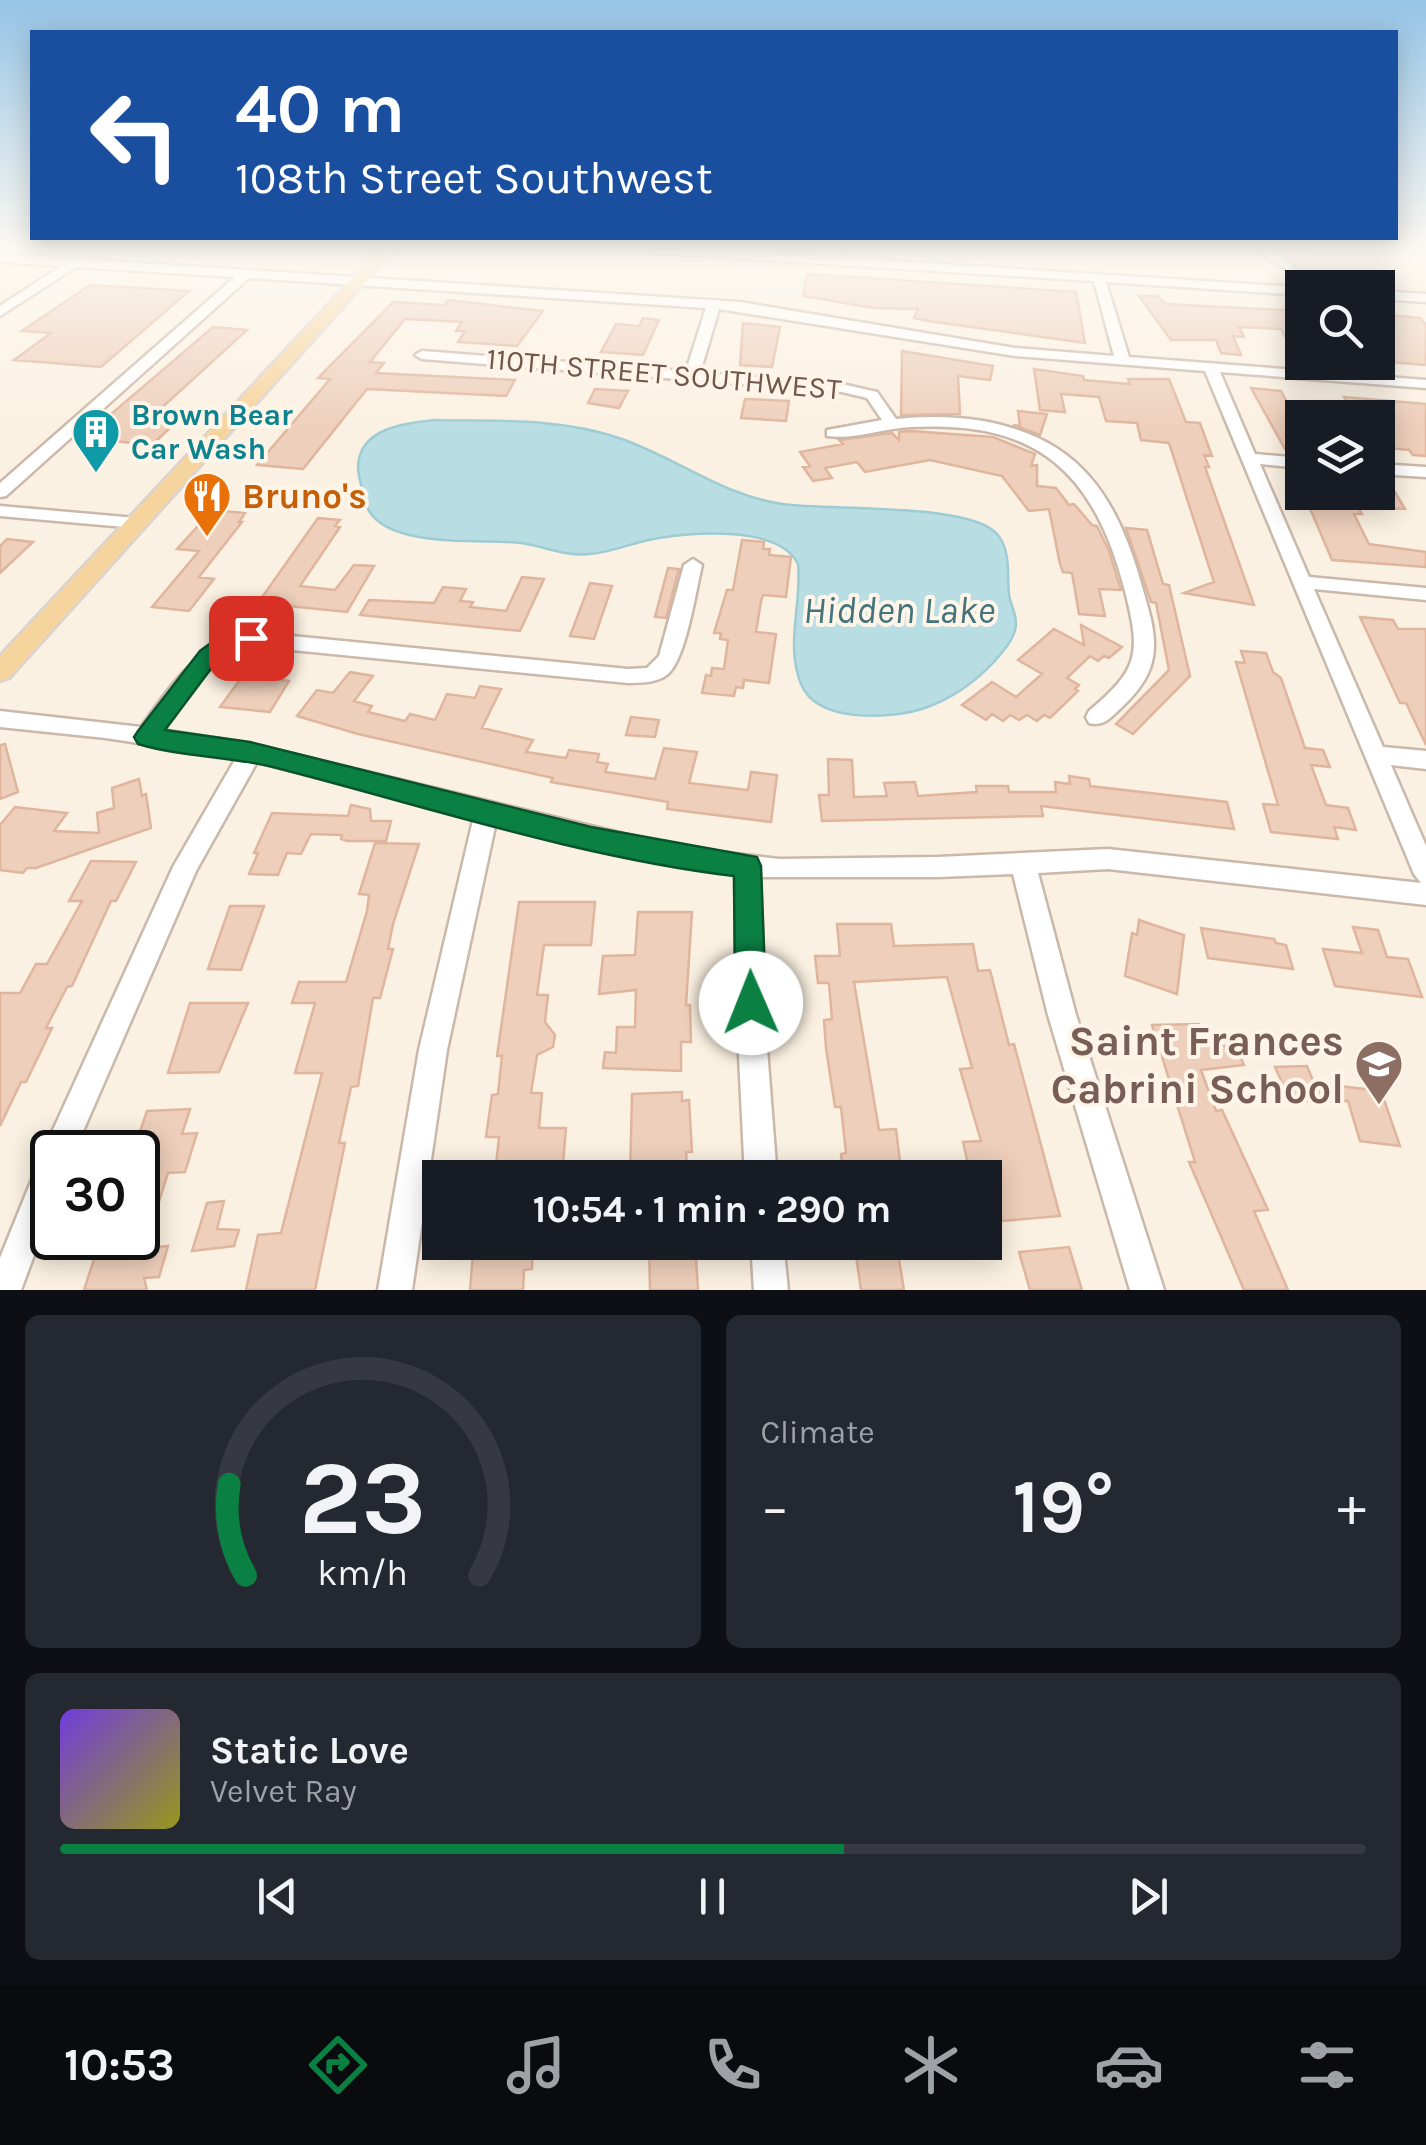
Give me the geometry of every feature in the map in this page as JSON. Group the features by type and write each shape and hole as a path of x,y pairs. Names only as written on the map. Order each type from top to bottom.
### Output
{"main road":[{"path":"0,672 332,309"}],"street":[{"path":"0,492 206,309"},
{"path":"692,376 712,309"},
{"path":"765,309 991,349 1426,384"},
{"path":"1108,309 1123,362"},
{"name":"110TH STREET SOUTHWEST","path":"422,355 864,392 877,399 891,422"},
{"path":"1211,368 1426,874"},
{"name":"110TH STREET SOUTHWEST","path":"833,434 891,422 959,424 1025,438 1071,468 1108,511 1120,539 1145,647 1141,667 1128,689 1097,717"},
{"path":"1249,458 1285,461"},
{"path":"1395,469 1426,472"},
{"path":"0,511 136,523"},
{"path":"146,737 208,656 223,645 251,638 628,676 654,674 670,656 693,565"},
{"path":"1300,582 1426,594"},
{"path":"0,719 250,752 678,857 748,866 866,869 1090,859 1160,862 1426,894"},
{"path":"69,1130 185,867 250,752"},
{"path":"1376,755 1426,760"},
{"path":"394,1290 446,981 488,812"},
{"path":"1023,863 1062,1014 1148,1290"},
{"path":"748,866 760,1160"},
{"path":"4,1290 30,1224"},
{"path":"768,1260 771,1290"}],"water":[{"name":"Hidden Lake","path":"434,420 577,427 622,439 761,500 930,513 983,524 998,535 1005,549 1009,594 1016,619 1014,634 979,676 953,695 925,708 875,716 822,706 810,697 796,669 798,564 788,551 772,542 730,534 685,535 580,555 521,543 430,539 386,527 371,515 364,497 358,471 360,454 366,444 386,430"}],"building":[{"path":"54,309 168,309 101,367 14,360 51,333 22,331"},
{"path":"386,309 543,311 517,346 458,342 465,331 456,331 462,322 405,319 370,362 384,363 376,373 515,380 506,396 367,389 303,469 257,465 330,379 318,378"},
{"path":"918,309 1079,309 1085,343 928,321 914,318"},
{"path":"1149,309 1285,310 1285,336 1281,329 1239,327 1244,337 1233,336 1241,355 1221,353 1216,340 1171,340"},
{"path":"1395,316 1420,318 1426,325 1426,365 1395,362"},
{"path":"643,318 659,320 643,355 601,352 616,324 639,326"},
{"path":"743,323 780,327 772,367 740,365"},
{"path":"213,327 247,330 145,423 172,426 152,445 83,438"},
{"path":"902,351 993,366 990,380 958,376 960,414 901,415"},
{"path":"1034,369 1083,376 1084,380 1130,384 1128,379 1169,379 1186,422 1200,423 1212,456 1204,455 1209,467 1205,467 1254,605 1184,593 1214,582 1169,443 1141,440 1137,423 1106,421 1099,397 1061,394 1065,412 1040,410"},
{"path":"1251,388 1281,391 1286,400 1285,449"},
{"path":"595,389 628,391 619,408 588,403"},
{"path":"745,399 789,401 786,421 741,418"},
{"path":"1395,401 1426,404 1426,456 1413,455 1409,450 1395,449"},
{"path":"1018,411 1047,414 1040,435 1013,425 1020,426"},
{"path":"899,432 993,437 1035,454 1031,466 1037,465 1037,486 1056,488 1069,505 1074,504 1097,526 1109,551 1121,590 1099,589 1105,616 1079,614 1072,573 1063,572 1060,564 1049,509 1029,511 1002,476 930,460 865,472 857,462 825,468 832,478 813,481 803,467 810,466 800,452 843,444 839,440 892,433 899,440"},
{"path":"1395,492 1405,509 1395,509"},
{"path":"1311,510 1360,510 1362,514 1354,514 1369,544 1426,552 1426,567 1332,560"},
{"path":"245,513 199,577 214,579 189,611 152,607 199,551 177,549 209,514"},
{"path":"318,518 340,520 335,526 340,527 300,586 335,590 354,565 374,566 347,612 258,603"},
{"path":"1126,528 1147,530 1163,584 1169,585 1190,676 1133,734 1116,724 1169,670 1156,603 1151,602"},
{"path":"7,539 33,542 0,573 0,546"},
{"path":"742,540 764,542 763,549 770,549 769,555 791,557 786,597 763,595 761,601 756,632 776,634 769,683 744,680 743,688 736,687 734,696 702,693 712,668 724,669 728,640 720,639 721,633 714,633 727,590 733,590"},
{"path":"668,568 679,569 666,618 655,617"},
{"path":"522,577 544,579 520,631 360,615 369,600 434,603 443,587 466,589 460,601 473,602 470,607 506,611"},
{"path":"590,583 612,586 594,639 570,636"},
{"path":"1360,617 1393,620 1398,629 1426,629 1426,745 1406,703 1400,703"},
{"path":"1081,625 1122,647 1109,658 1104,656 1098,661 1090,656 1067,678 1079,685 1075,689 1078,691 1050,718 1044,715 1037,721 1027,715 1019,720 1010,715 1003,721 992,714 986,720 962,705 992,682 1016,697 1042,674 1018,660 1054,629 1084,645"},
{"path":"1241,651 1266,653 1273,672 1281,678 1305,748 1323,750 1330,767 1311,765 1326,805 1348,808 1356,830 1334,827 1338,839 1271,832 1263,804 1278,805 1236,662 1245,663"},
{"path":"350,672 373,676 354,701 372,706 368,712 405,721 410,714 435,720 447,694 475,698 480,686 501,689 482,728 533,740 526,752 566,758 569,750 599,754 597,762 608,764 605,772 655,779 664,748 697,752 689,783 748,790 751,772 777,775 771,822 667,809 668,802 551,782 553,778 358,734 297,716 317,690 333,693"},
{"path":"244,674 289,681 270,712 220,707"},
{"path":"631,717 659,720 655,737 626,735"},
{"path":"5,744 18,792 0,799 0,745"},
{"path":"828,759 852,760 854,797 887,796 884,783 915,782 918,796 977,792 976,786 1008,786 1009,792 1056,792 1055,782 1070,784 1069,776 1089,779 1090,786 1227,802 1234,829 1041,806 1043,816 822,821 819,795 829,795"},
{"path":"139,779 142,796 146,794 151,828 27,868 23,873 0,870 0,825 15,807 67,813 54,831 99,833 97,813 114,808 112,788"},
{"path":"351,805 370,809 371,821 391,821 386,841 347,841 341,839 342,835 311,834 301,854 287,853 278,875 249,874 272,813 348,816"},
{"path":"375,843 419,844 393,924 388,949 393,949 380,998 373,998 358,1086 351,1087 339,1143 345,1143 315,1290 246,1290 258,1235 281,1233 322,1073 295,1073 315,1003 292,1003 299,982 346,982 367,911 369,895 359,894"},
{"path":"91,861 136,862 116,901 111,901 72,986 67,987 46,1028 52,1028 26,1082 21,1082 0,1126 0,993 20,993 36,964 47,964 82,901 69,901"},
{"path":"519,902 595,902 591,945 544,945 537,995 548,995 545,1022 555,1035 553,1047 537,1055 531,1093 542,1093 539,1128 566,1128 563,1160 497,1160 499,1137 486,1137 492,1095 498,1094 502,1056 497,1056"},
{"path":"230,906 264,906 241,970 208,969"},
{"path":"638,912 692,912 686,1005 690,1005 691,1042 681,1042 681,1071 603,1068 605,1052 616,1053 617,1027 635,1027 636,990 599,994 603,956 635,955"},
{"path":"1139,920 1184,935 1177,994 1125,976 1132,933 1137,935"},
{"path":"837,924 891,924 894,946 973,944 978,971 990,970 1009,1045 1014,1044 1060,1216 1002,1221 1002,1160 967,1160 963,1142 981,1141 960,1069 972,1068 947,977 854,982 879,1130 896,1129 900,1160 842,1160 841,1154 846,1153 841,1107 835,1107 826,1048 824,1020 832,1019 829,983 818,983 815,956 840,956"},
{"path":"1353,927 1378,930 1387,957 1408,959 1422,997 1335,986 1323,949 1362,953"},
{"path":"1201,928 1274,939 1286,945 1293,969 1208,958"},
{"path":"190,1003 248,1003 219,1072 168,1073"},
{"path":"1199,1024 1207,1046 1236,1046 1244,1065 1201,1070 1216,1111 1222,1110 1268,1210 1254,1211 1288,1290 1244,1290 1189,1162 1195,1162 1152,1025"},
{"path":"1307,1066 1314,1083 1381,1091 1400,1146 1360,1141 1348,1101 1290,1101 1275,1067"},
{"path":"682,1092 682,1101 689,1100 692,1152 686,1152 687,1160 630,1160 632,1094"},
{"path":"190,1109 182,1134 197,1133 185,1172 168,1173 160,1198 160,1130 141,1130 147,1111"},
{"path":"224,1201 217,1229 239,1230 234,1246 192,1251 207,1203"},
{"path":"168,1246 159,1277 144,1278 147,1290 84,1290 94,1260 160,1260 160,1247"},
{"path":"1069,1247 1082,1290 1030,1290 1019,1252"},
{"path":"472,1260 532,1260 532,1269 524,1270 523,1290 470,1290"},
{"path":"649,1260 696,1260 698,1290 650,1290"},
{"path":"857,1260 899,1260 904,1290 861,1290"}],"place":[{"name":"Brown Bear Car Wash","path":"96,474"},
{"name":"Bruno's","path":"207,538"},
{"name":"Saint Frances Cabrini School","path":"1379,1106"}],"route":[{"path":"251,638 223,645 208,656 146,737 250,752 591,838 678,857 748,866 751,1003"}]}
